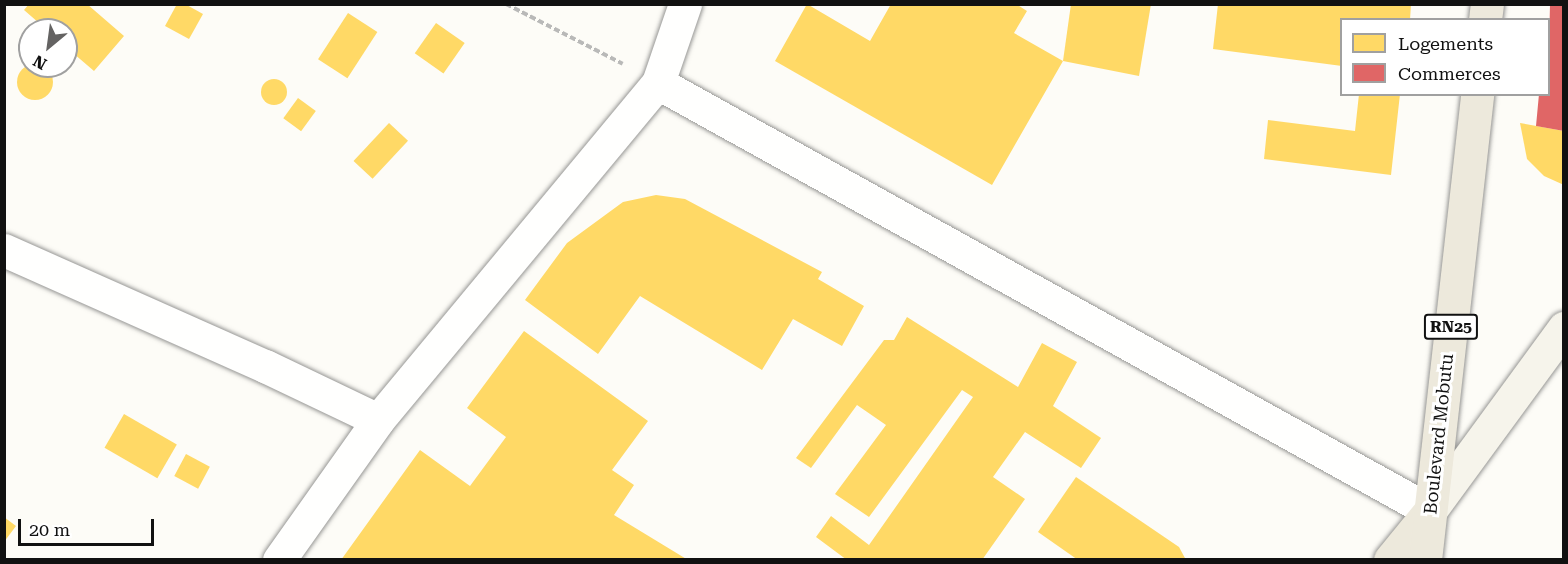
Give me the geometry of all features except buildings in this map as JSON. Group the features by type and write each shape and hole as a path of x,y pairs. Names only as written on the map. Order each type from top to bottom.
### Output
{"main road":[{"name":"Boulevard Mobutu","path":"1425,560 1477,96"},
{"path":"1390,560 1430,511"}],"street":[{"path":"279,560 378,420 658,83 685,4"},
{"path":"658,83 1430,511 1563,328"},
{"path":"4,250 265,366 378,420"}],"path":[{"path":"506,4 658,83"}]}
